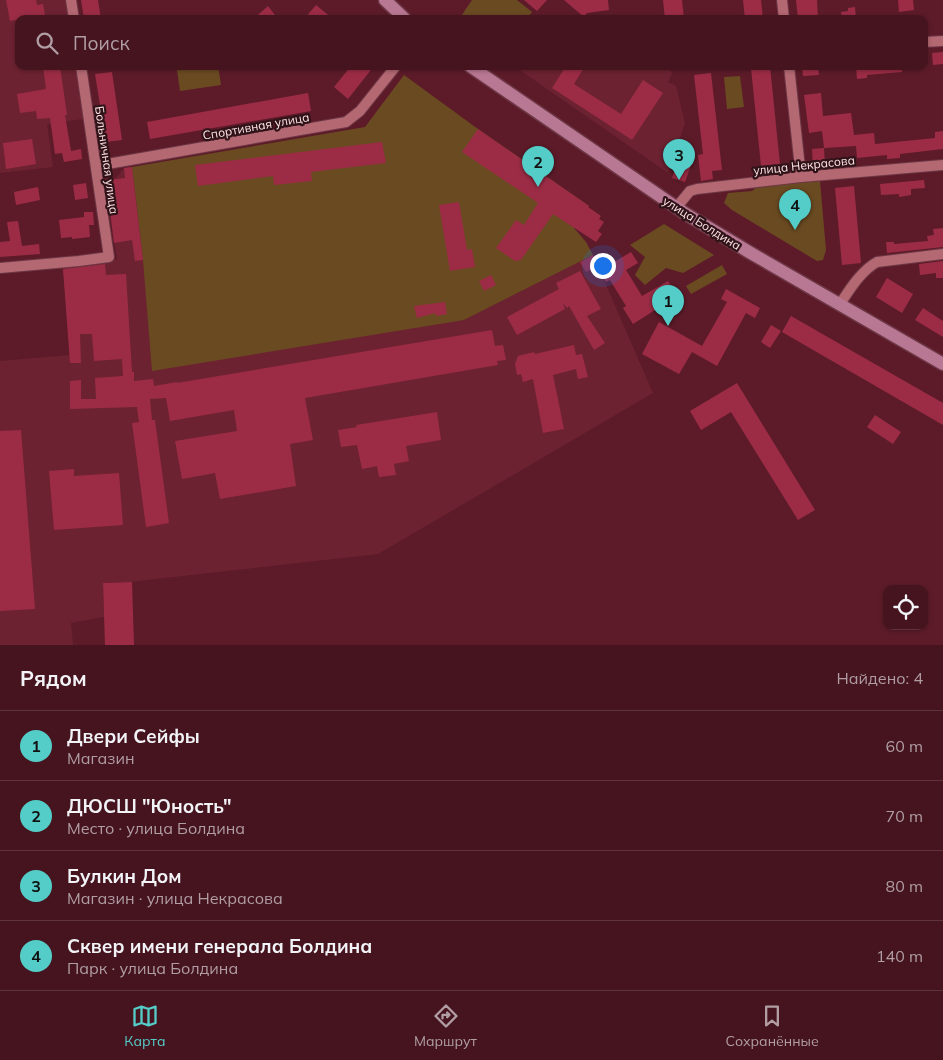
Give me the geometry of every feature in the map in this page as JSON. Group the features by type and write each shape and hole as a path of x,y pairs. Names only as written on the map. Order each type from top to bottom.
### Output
{"main road":[{"path":"385,0 401,15"},
{"name":"улица Болдина","path":"476,70 676,208 748,252 943,364"}],"street":[{"path":"71,0 73,15"},
{"path":"782,0 784,15"},
{"path":"928,42 943,41"},
{"name":"Больничная улица","path":"0,268 79,261 109,256 82,70"},
{"name":"Спортивная улица","path":"96,166 346,122 360,111 393,70"},
{"path":"789,70 801,177"},
{"name":"улица Некрасова","path":"676,208 690,190 801,177 943,165"},
{"path":"840,304 853,285 870,266 877,262 943,254"}],"shaded area":[{"path":"0,0 66,0 68,15 15,15 15,70 77,70 83,119 47,124 53,167 0,173"},
{"path":"472,0 517,0 532,12 530,15 462,15"},
{"path":"177,70 219,70 221,85 180,91"},
{"path":"520,70 670,70 672,73 668,82 676,86 685,123 668,173"},
{"path":"404,75 589,206 574,228 586,242 593,255 464,320 152,371 143,260 132,167 365,127"},
{"path":"740,76 744,107 727,109 724,77"},
{"path":"132,167 143,260 464,320 593,255 653,393 378,554 129,582 103,583 104,617 71,623 73,645 0,645 0,361 70,355 63,268 105,263 117,259 106,180 115,179 124,168"},
{"path":"820,181 826,250 823,260 817,261 732,210 724,203 728,193 752,191 758,186"},
{"path":"664,224 714,255 683,273 666,268 645,285 635,275 645,257 630,245"},
{"path":"722,265 727,274 691,294 686,286"}],"building":[{"path":"6,0 36,0 37,5 43,4 45,15 15,15 15,20 10,21"},
{"path":"81,0 98,0 100,15 83,15"},
{"path":"524,0 547,0 537,11"},
{"path":"564,0 608,0 609,10 582,15"},
{"path":"663,0 682,0 684,15 665,15"},
{"path":"743,0 761,0 763,15 745,15"},
{"path":"796,0 817,0 818,15 798,15"},
{"path":"898,0 913,0 914,10 899,12"},
{"path":"316,5 328,15 307,15"},
{"path":"268,6 275,15 258,15"},
{"path":"855,7 856,15 841,15 841,12 848,11 848,8"},
{"path":"943,52 943,64 933,65 932,53"},
{"path":"44,70 61,70 71,151 81,149 82,159 64,162 62,153 55,154 50,118 37,119 36,111 20,113 17,94 46,89"},
{"path":"348,70 371,70 348,99 334,87"},
{"path":"563,70 583,70 574,84 621,114 643,80 663,93 632,140 552,88"},
{"path":"751,70 770,70 780,164 761,166"},
{"path":"802,70 818,70 819,75 803,76"},
{"path":"856,70 902,70 902,72 867,75 867,78 857,79"},
{"path":"112,72 122,140 106,142 95,74"},
{"path":"711,73 722,170 712,171 713,179 701,181 698,155 703,154 694,75"},
{"path":"308,93 311,111 150,139 147,122"},
{"path":"821,93 823,116 851,113 854,135 874,133 875,144 935,138 935,132 943,131 943,149 900,154 900,158 887,159 887,155 857,158 856,146 824,148 822,131 809,133 804,95"},
{"path":"478,129 601,216 599,219 604,222 598,231 602,234 596,242 553,214 521,260 515,261 496,248 516,220 524,225 538,203 462,152"},
{"path":"32,139 36,164 6,169 3,143"},
{"path":"382,142 386,163 311,172 312,181 274,185 273,176 198,186 195,165"},
{"path":"824,148 825,166 813,167 812,149"},
{"path":"681,153 694,157 685,182 672,178"},
{"path":"132,167 143,260 135,261 132,240 114,243 106,180 125,178 124,168"},
{"path":"924,180 925,188 911,189 911,195 899,197 899,194 881,195 880,184"},
{"path":"86,183 88,198 75,200 73,185"},
{"path":"854,186 861,263 842,265 835,188"},
{"path":"38,187 40,200 16,205 14,192"},
{"path":"459,202 467,250 472,249 475,267 450,271 439,205"},
{"path":"84,212 93,212 94,225 89,225 90,237 61,238 59,220 84,217"},
{"path":"18,221 22,246 39,244 40,254 0,257 0,242 10,241 7,222"},
{"path":"943,228 943,247 887,253 886,242 894,242 894,244 928,241 927,236 934,235 933,229"},
{"path":"631,252 638,263 626,270 642,296 668,281 677,296 633,324 623,308 626,306 610,280 606,282 599,271"},
{"path":"593,255 598,266 586,272 580,262"},
{"path":"943,261 943,278 936,278 936,273 920,275 919,264"},
{"path":"105,264 106,275 126,274 134,381 153,379 154,386 492,330 495,346 503,345 506,360 497,361 498,365 305,398 313,440 290,444 296,486 220,499 215,473 182,479 175,441 237,431 234,410 170,421 166,398 150,399 152,420 155,420 169,523 146,527 132,423 139,422 137,407 70,409 70,381 81,380 81,399 96,399 95,378 123,376 122,359 94,361 92,334 80,334 81,363 70,363 63,269"},
{"path":"580,271 601,309 587,316 605,343 594,350 569,306 567,308 563,303 565,309 517,335 507,317 559,289 556,283"},
{"path":"491,275 496,285 484,291 479,281"},
{"path":"887,278 913,294 902,313 876,297"},
{"path":"726,289 760,308 755,318 746,313 717,366 692,352 679,374 642,354 659,322 702,346 727,302 721,299"},
{"path":"445,302 447,314 436,316 435,313 417,318 414,306"},
{"path":"923,308 943,321 943,337 915,320"},
{"path":"791,316 943,403 943,425 782,332"},
{"path":"771,325 781,331 770,348 761,342"},
{"path":"574,345 576,355 582,354 588,377 578,379 576,369 553,375 564,429 543,433 533,379 523,382 521,374 517,375 515,364 518,356"},
{"path":"737,383 815,510 798,520 731,412 701,430 690,411"},
{"path":"437,412 441,440 406,446 409,461 394,464 396,475 379,477 377,466 362,469 357,445 341,447 338,430 357,427 356,425"},
{"path":"875,415 901,432 893,444 867,427"},
{"path":"21,430 35,609 0,611 0,431"},
{"path":"74,469 74,476 119,473 123,525 54,530 49,471"},
{"path":"132,582 134,645 105,645 103,583"}],"place":[{"name":"Булкин Дом","path":"679,180"},
{"name":"ДЮСШ \"Юность\"","path":"538,187"},
{"name":"Сквер имени генерала Болдина","path":"795,230"},
{"name":"Двери Сейфы","path":"668,326"}]}
